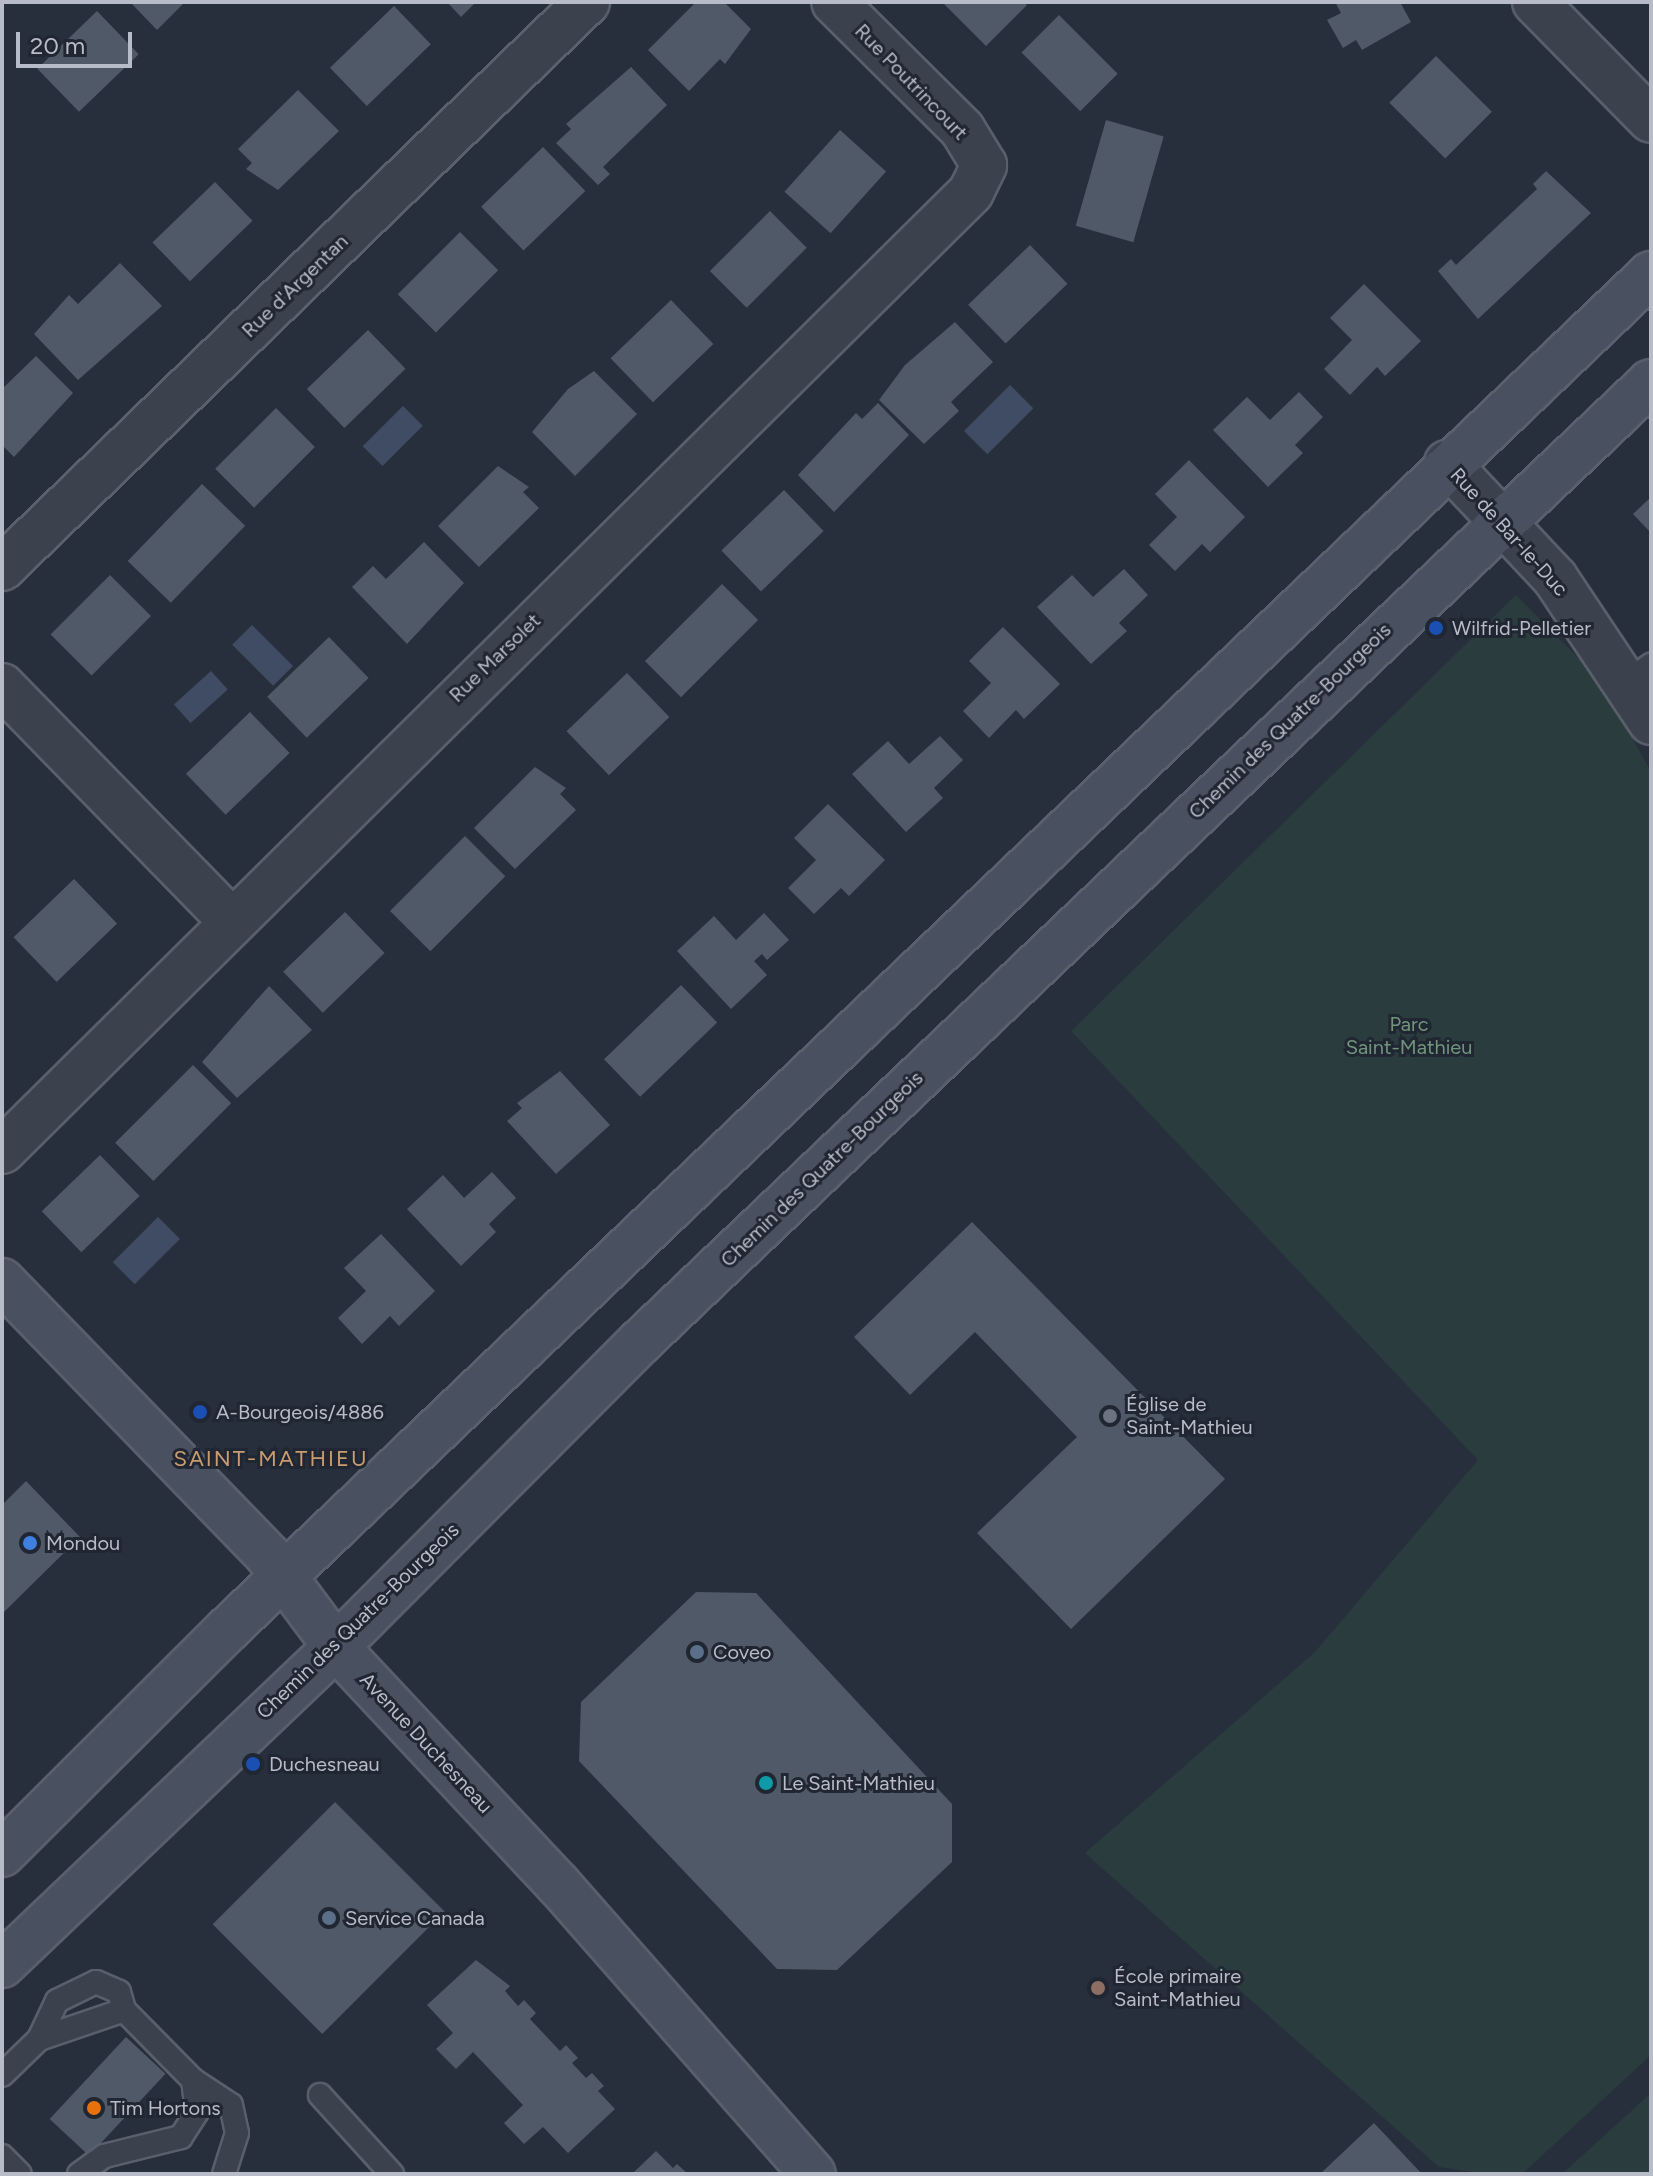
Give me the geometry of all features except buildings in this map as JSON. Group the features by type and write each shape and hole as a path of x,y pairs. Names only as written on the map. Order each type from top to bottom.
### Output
{"main road":[{"path":"2,1854 286,1576 1447,463 1651,274"},
{"name":"Chemin des Quatre-Bourgeois","path":"2,1965 336,1647 640,1342 1501,521 1651,382"},
{"name":"Avenue Duchesneau","path":"2,1281 286,1576 336,1647 558,1884 813,2174"}],"street":[{"name":"Rue d'Argentan","path":"2,568 587,2"},
{"name":"Rue Poutrincourt","path":"834,2 962,129 984,165"},
{"path":"1535,2 1651,120"},
{"name":"Rue Marsolet","path":"2,1151 229,919 971,192 984,165"},
{"name":"Rue de Bar-le-Duc","path":"1447,463 1555,578 1638,674 1651,722"},
{"path":"2,686 229,919"}],"lane":[{"path":"2,2075 39,2039 57,2001 96,1982 119,1992 124,2010 193,2080 231,2105 237,2133 224,2174"},
{"path":"39,2039 124,2010"},
{"path":"82,2171 104,2156 181,2137 197,2112 193,2080"},
{"path":"320,2095 392,2174"},
{"path":"2,2156 20,2174"},
{"path":"82,2171 112,2174"}],"green space":[{"name":"Parc Saint-Mathieu","path":"1516,595 1600,680 1651,772 1651,2055 1522,2174 1487,2174 1439,2167 1085,1853 1315,1652 1478,1460 1071,1031"},
{"path":"1651,2093 1651,2174 1562,2174"}],"water":[{"path":"1010,385 1033,408 987,454 964,431"},
{"path":"403,406 423,426 382,466 363,446"},
{"path":"252,625 293,666 273,686 232,645"},
{"path":"211,671 228,690 191,723 174,704"},
{"path":"158,1217 180,1239 135,1284 113,1262"}],"place":[{"name":"Wilfrid-Pelletier","path":"1436,628"},
{"name":"A-Bourgeois/4886","path":"200,1412"},
{"name":"Église de Saint-Mathieu","path":"1110,1416"},
{"name":"Mondou","path":"30,1543"},
{"name":"Coveo","path":"697,1652"},
{"name":"Duchesneau","path":"253,1764"},
{"name":"Le Saint-Mathieu","path":"766,1783"},
{"name":"Service Canada","path":"329,1918"},
{"name":"École primaire Saint-Mathieu","path":"1098,1988"},
{"name":"Tim Hortons","path":"94,2108"}],"district":[{"name":"SAINT-MATHIEU","path":"271,1459"}]}
